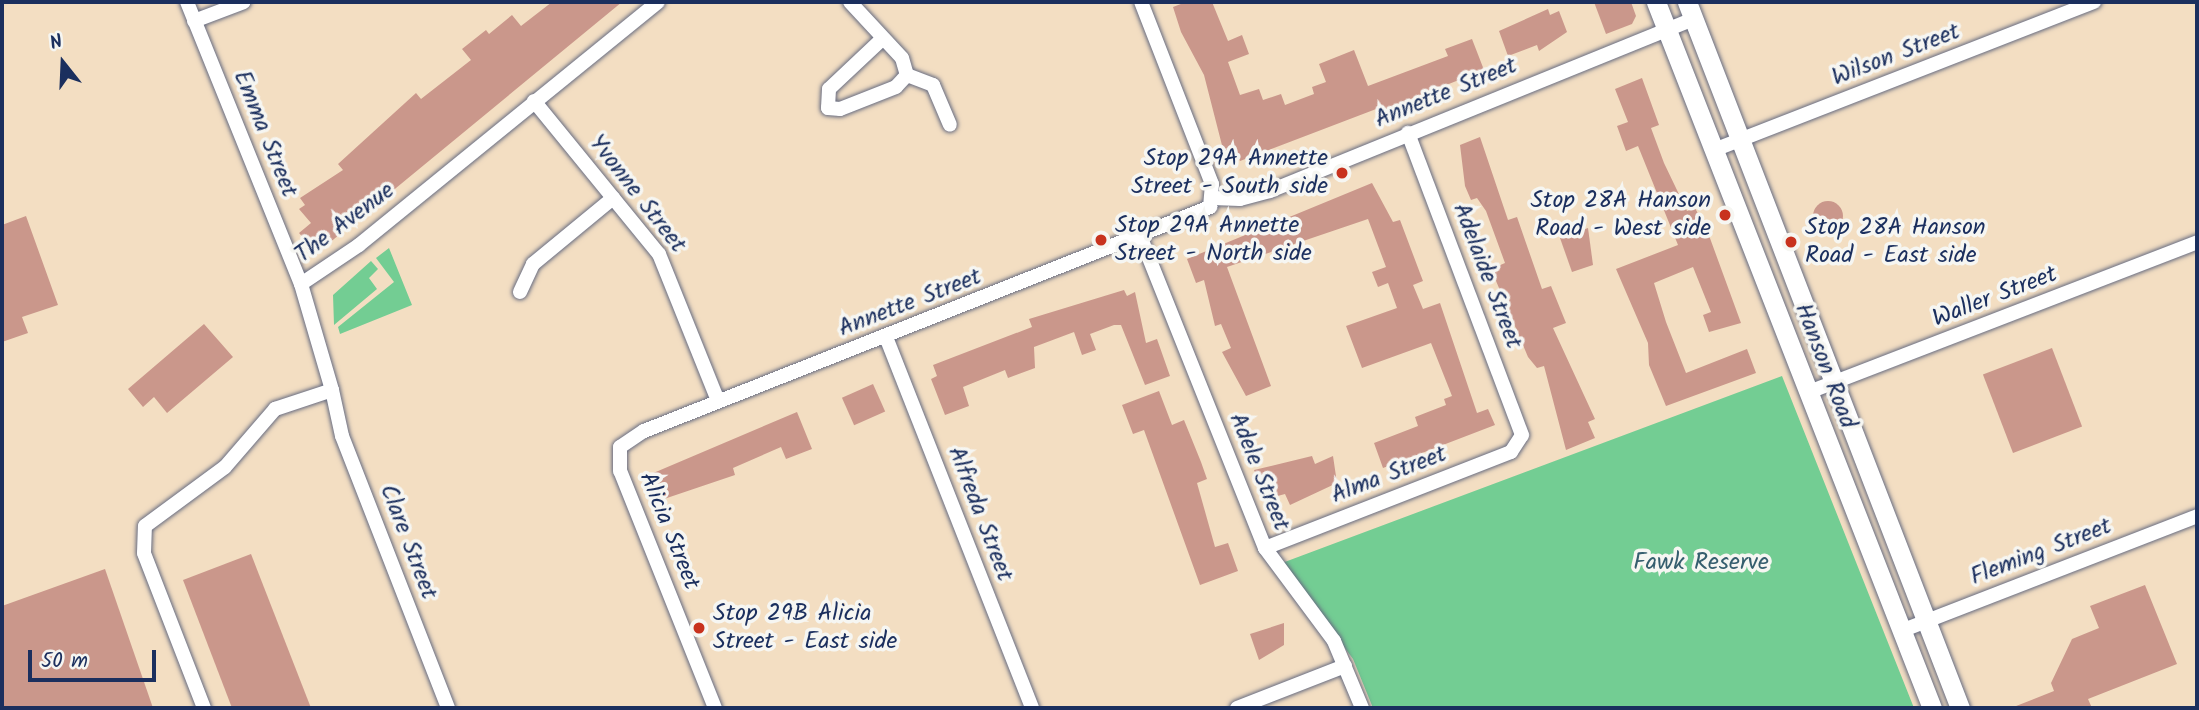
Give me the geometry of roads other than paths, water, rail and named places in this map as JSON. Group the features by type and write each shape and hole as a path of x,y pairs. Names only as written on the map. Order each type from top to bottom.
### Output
{"main road":[{"name":"Hanson Road","path":"1656,2 1932,708"},
{"name":"Hanson Road","path":"1691,10 1960,708"}],"street":[{"name":"Emma Street","path":"187,2 301,284"},
{"path":"194,21 244,2"},
{"name":"The Avenue","path":"332,390 301,284 657,2"},
{"path":"850,2 881,40 902,58 907,75"},
{"path":"1141,2 1212,191"},
{"name":"Wilson Street","path":"1714,150 2094,2"},
{"name":"Annette Street","path":"620,447 718,401 1199,215 1212,191 1251,197 1667,29 1691,10"},
{"path":"881,40 829,89 828,108 840,109 896,87 907,75"},
{"path":"907,75 933,85 950,125"},
{"name":"Yvonne Street","path":"534,101 613,198 670,274 718,401"},
{"name":"Adelaide Street","path":"1408,133 1522,435"},
{"path":"520,292 533,264 613,198"},
{"name":"Adele Street","path":"1141,238 1265,548 1319,617 1345,666 1362,708"},
{"name":"Waller Street","path":"1808,392 2197,242"},
{"name":"Alfreda Street","path":"886,337 1032,708"},
{"path":"204,708 141,538 145,526 174,500 225,467 275,408 332,390"},
{"name":"Clare Street","path":"332,390 342,436 448,708"},
{"name":"Alma Street","path":"1265,548 1511,452 1522,435"},
{"name":"Alicia Street","path":"620,447 621,471 715,708"},
{"name":"Fleming Street","path":"1901,631 2197,516"},
{"path":"1237,708 1345,666"}],"place":[{"name":"Stop 29A Annette Street - South side","path":"1342,173"},
{"name":"Stop 28A Hanson Road - West side","path":"1725,215"},
{"name":"Stop 29A Annette Street - North side","path":"1101,240"},
{"name":"Stop 28A Hanson Road - East side","path":"1791,242"},
{"name":"Stop 29B Alicia Street - East side","path":"699,628"}],"park label":[{"name":"Fawk Reserve","path":"1701,563"}]}
